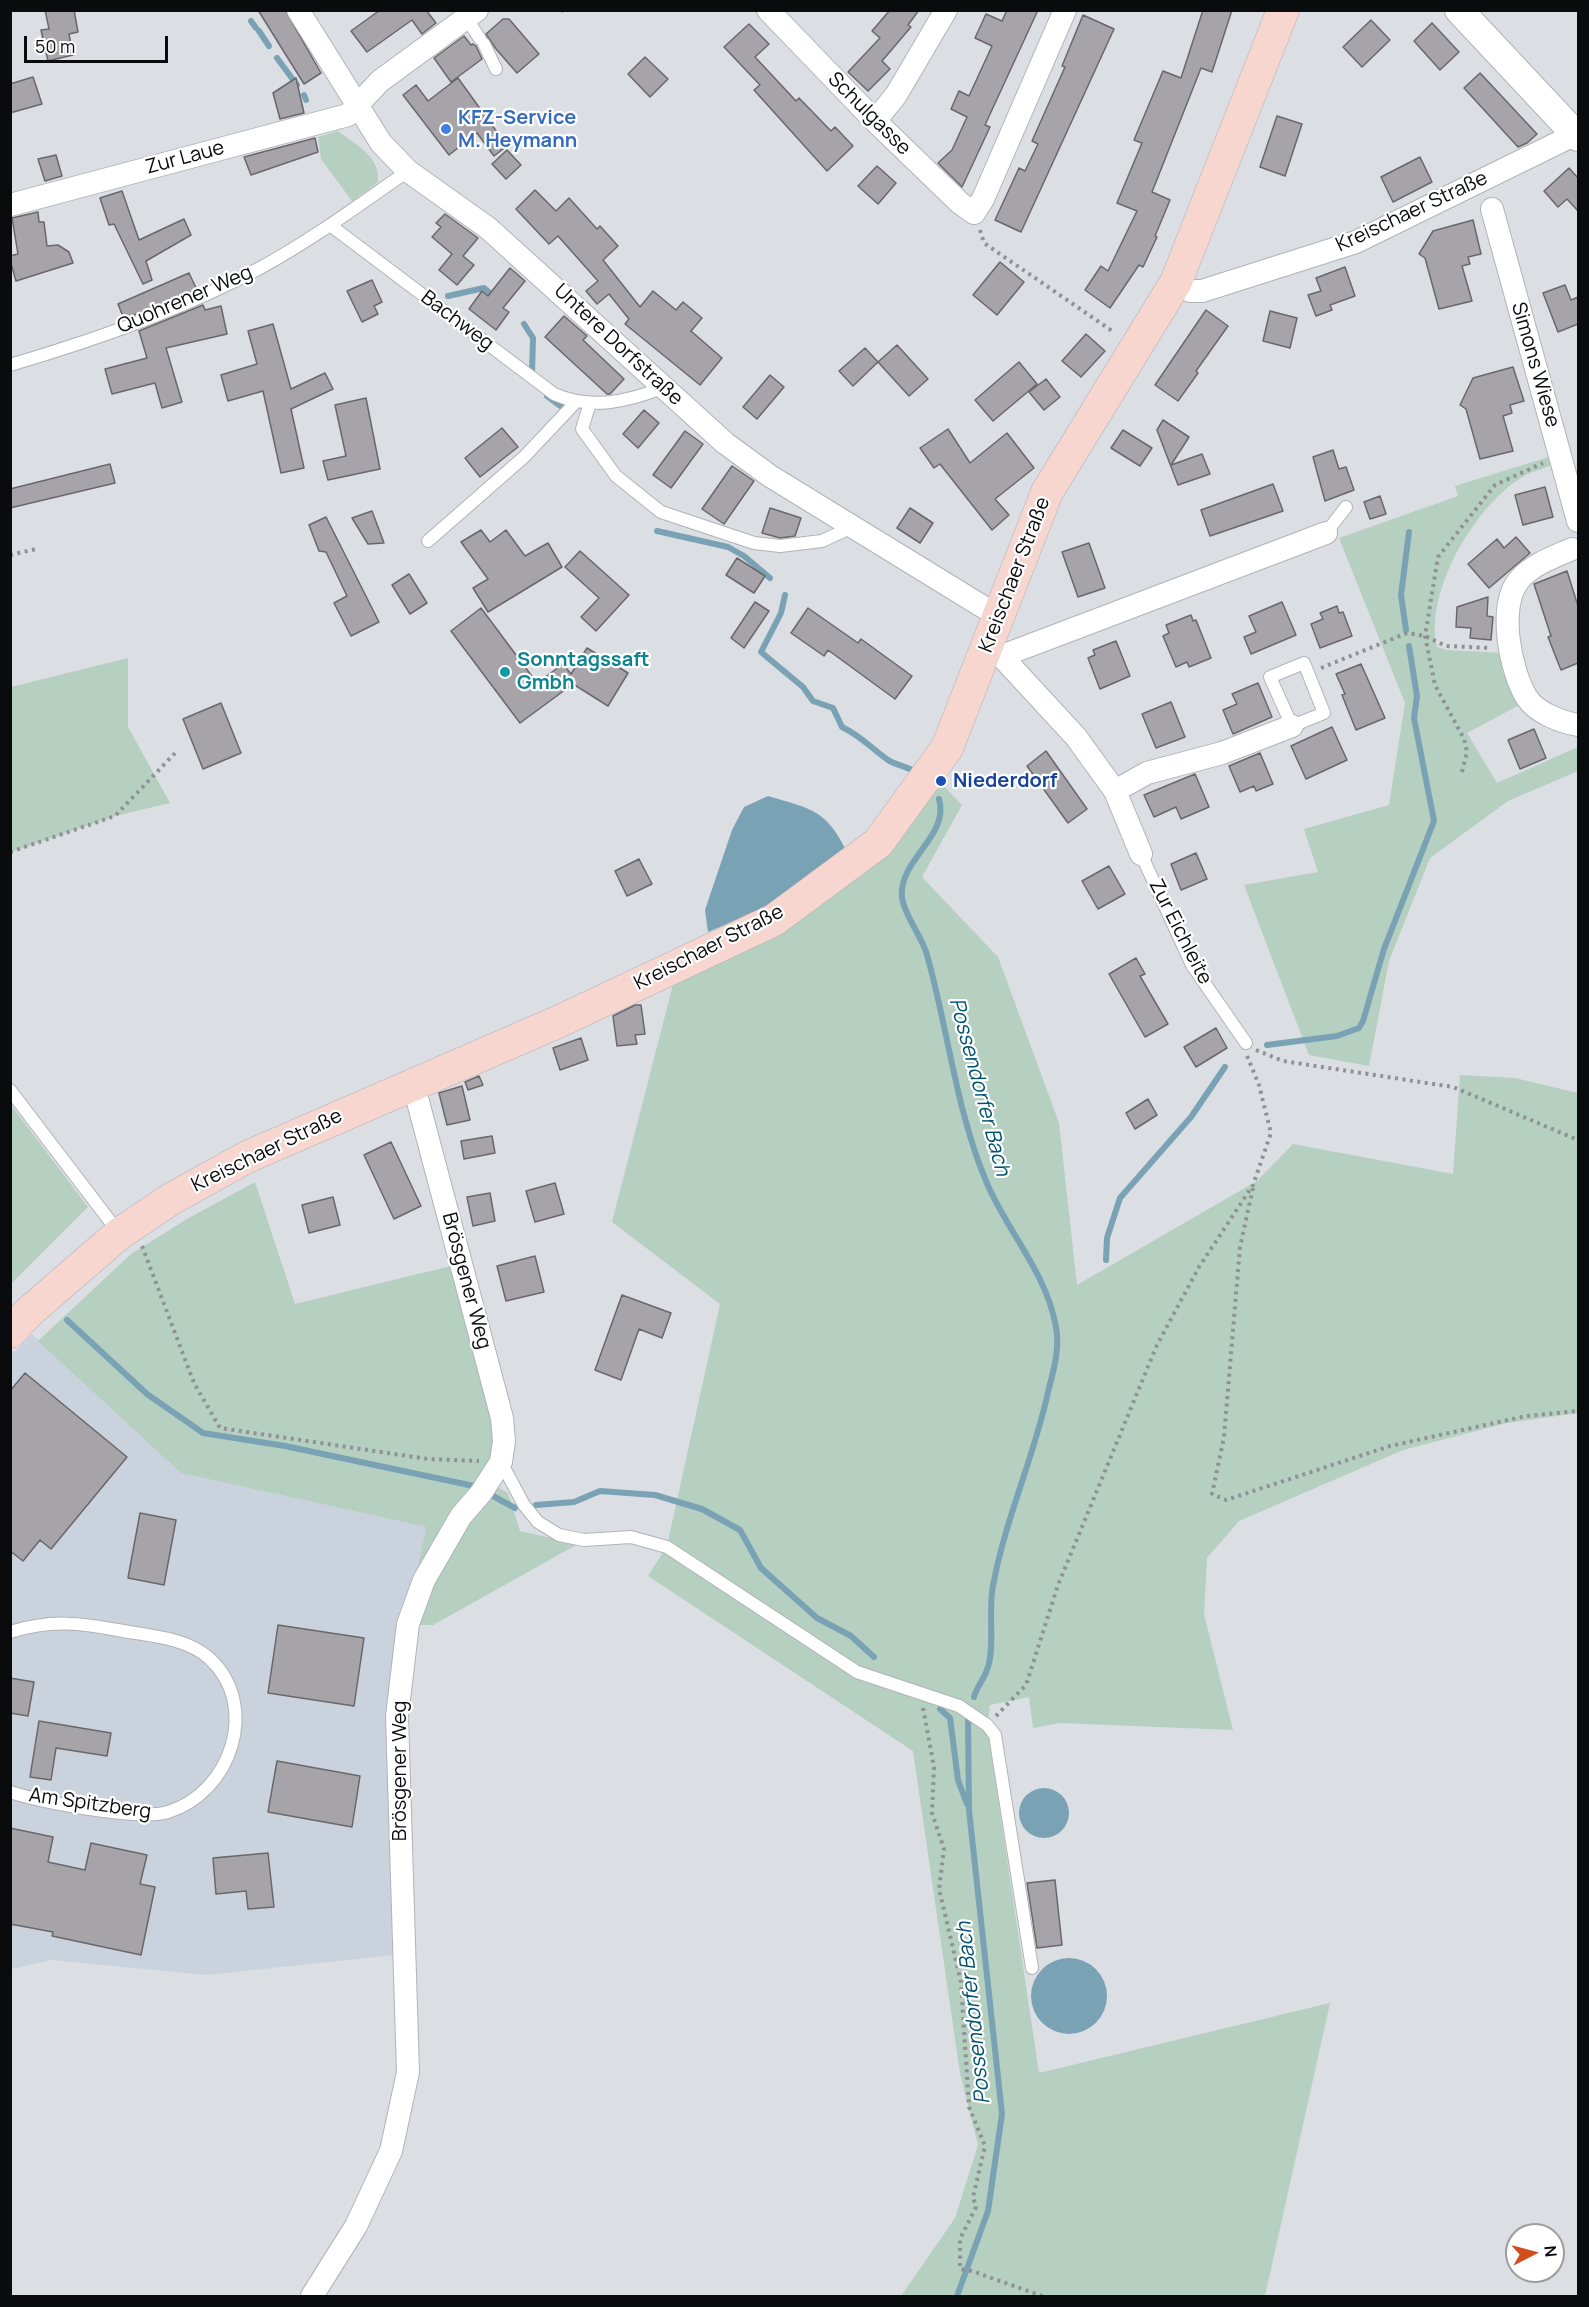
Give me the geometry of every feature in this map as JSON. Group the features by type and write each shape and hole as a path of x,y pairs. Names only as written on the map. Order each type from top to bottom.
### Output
{"main road":[{"name":"Kreischaer Straße","path":"10,1332 29,1312 119,1234 171,1198 247,1157 412,1083 560,1021 774,920 878,843 947,748 996,639 1047,492 1176,282 1283,10"}],"street":[{"name":"Untere Dorfstraße","path":"298,10 381,143 408,171 489,228 725,443 770,476 852,527 996,639"},
{"name":"Schulgasse","path":"768,10 875,121 960,203 974,213"},
{"path":"875,121 896,95 946,10"},
{"path":"974,213 983,199 1065,10"},
{"path":"1459,10 1577,136"},
{"path":"358,107 380,81 472,15"},
{"name":"Zur Laue","path":"10,205 348,115 358,107"},
{"name":"Kreischaer Straße","path":"1176,282 1190,291 1202,291 1356,242 1577,136"},
{"name":"Simons Wiese","path":"1492,209 1578,521"},
{"path":"996,639 1326,533"},
{"path":"1576,544 1541,562 1519,579 1507,602 1509,649 1527,699 1557,721 1578,725"},
{"name":"Zur Eichleite","path":"996,639 1076,737 1115,791 1141,854"},
{"path":"1115,791 1147,773 1222,753 1292,726"},
{"name":"Brösgener Weg","path":"312,2296 356,2226 391,2151 408,2072 397,1716 408,1624 429,1571 461,1516 482,1493 501,1462 504,1441 502,1418 412,1083"}],"lane":[{"path":"472,15 496,69"},
{"name":"Quohrener Weg","path":"10,365 193,301 261,267 330,225 408,171"},
{"name":"Bachweg","path":"330,225 554,394 575,403 590,403 631,400 662,388"},
{"path":"428,541 524,457 575,403"},
{"path":"590,403 582,429 587,440 616,476 661,512 754,543 780,546 822,542 852,527"},
{"path":"1326,533 1346,507"},
{"path":"1304,663 1308,673 1324,713 1292,726 1270,677 1304,663"},
{"name":"Zur Eichleite","path":"1141,854 1192,965 1246,1043"},
{"path":"10,1090 119,1234"},
{"path":"501,1462 524,1505 538,1521 559,1535 584,1540 631,1537 668,1546 856,1672 959,1706 987,1725 995,1735 1032,1968"},
{"name":"Am Spitzberg","path":"10,1632 37,1624 72,1622 166,1639 188,1646 208,1658 227,1680 236,1733 228,1759 216,1779 202,1795 185,1806 165,1813 126,1813 36,1800 10,1792"}],"path":[{"path":"974,213 984,243 1137,348"},
{"path":"1462,772 1467,752 1464,739 1435,685 1425,636 1438,557 1495,485 1560,456"},
{"path":"10,555 36,549"},
{"path":"1308,673 1400,635 1425,636 1446,646 1509,649"},
{"path":"10,852 115,816 177,751"},
{"path":"1246,1043 1262,1054 1283,1061 1453,1087 1578,1140"},
{"path":"1246,1043 1248,1063 1259,1085 1270,1133 1253,1185 1240,1248 1224,1437 1212,1494 1226,1500 1390,1446 1526,1416 1578,1411"},
{"path":"987,1725 1026,1685 1058,1585 1157,1345 1199,1267 1253,1185"},
{"path":"119,1234 138,1234 194,1383 220,1428 429,1459 501,1462"},
{"path":"920,1694 934,1767 932,1813 944,1849 939,1889 961,1983 969,2107 985,2146 973,2197 976,2207 960,2239 960,2269 972,2271 1041,2296"}],"shaded area":[{"path":"32,1334 181,1473 426,1527 408,1624 403,1954 207,1975 51,1960 11,1969 10,1356"}],"green space":[{"path":"338,131 366,152 376,165 378,173 378,182 352,201 321,159 318,137"},
{"path":"1552,456 1555,464 1524,476 1506,489 1472,528 1446,576 1438,601 1435,625 1437,647 1447,650 1505,653 1525,702 1467,733 1497,783 1578,747 1578,771 1508,801 1430,858 1389,961 1369,1066 1309,1055 1244,885 1318,872 1304,829 1389,805 1405,703 1339,538 1458,496 1455,486"},
{"path":"128,658 128,727 170,803 115,816 11,852 11,687"},
{"path":"939,781 962,805 922,877 998,957 1059,1123 1077,1285 1257,1181 1293,1144 1453,1174 1460,1075 1515,1078 1578,1093 1578,1413 1507,1423 1403,1450 1239,1521 1207,1558 1204,1614 1233,1730 1060,1723 1033,1728 1029,1697 990,1705 987,1725 1039,2073 1330,2003 1265,2296 901,2296 955,2218 978,2145 960,2073 913,1751 648,1576 667,1546 720,1304 612,1222 678,965 774,920"},
{"path":"11,1105 88,1207 11,1284"},
{"path":"255,1182 295,1304 455,1265 496,1417 492,1456 417,1573 426,1527 181,1473 38,1341 131,1254 187,1219"},
{"path":"493,1485 508,1493 520,1531 578,1544 433,1625 415,1625 435,1569"}],"water":[{"path":"768,796 796,804 816,813 832,827 847,852 793,891 755,912 708,932 705,910 732,830 744,807"},
{"path":"1039,1788 1049,1788 1062,1795 1069,1808 1069,1818 1062,1831 1049,1838 1039,1838 1030,1834 1023,1827 1019,1818 1019,1808 1023,1799 1030,1792"},
{"path":"1069,1958 1084,1961 1096,1969 1104,1981 1107,1996 1104,2011 1096,2023 1084,2031 1069,2034 1054,2031 1042,2023 1034,2011 1031,1996 1034,1981 1042,1969 1054,1961"}],"building":[{"path":"45,10 74,10 78,32 69,34 73,55 48,61 41,30 49,29"},
{"path":"258,10 285,10 321,73 304,84"},
{"path":"380,10 426,10 436,23 422,34 412,20 367,52 351,31"},
{"path":"890,10 919,10 908,25 911,27 882,61 890,69 868,91 848,72 880,38 872,31"},
{"path":"1007,10 1038,10 985,125 990,127 962,187 938,163 952,150 967,117 951,109 959,91 969,96 992,46 975,38 986,14 1002,21"},
{"path":"1203,10 1232,10 1212,72 1201,68 1152,192 1170,200 1155,236 1157,237 1143,267 1139,265 1110,308 1085,290 1101,266 1108,271 1137,211 1117,203 1142,143 1134,140 1163,71 1181,78"},
{"path":"1083,15 1114,29 1021,232 995,220 1019,168 1025,171 1038,144 1032,141 1065,67 1062,66"},
{"path":"503,19 509,19 539,54 517,73 486,34"},
{"path":"1371,20 1390,40 1362,67 1343,47"},
{"path":"1432,23 1459,52 1440,70 1414,41"},
{"path":"749,24 769,44 755,57 796,101 799,98 831,131 835,127 853,146 827,171 754,90 760,85 724,47"},
{"path":"464,36 471,45 476,46 482,59 451,82 434,58"},
{"path":"645,57 668,79 650,97 628,74"},
{"path":"1480,73 1537,134 1527,143 1518,147 1464,88"},
{"path":"33,77 42,104 10,113 10,84"},
{"path":"296,78 304,113 280,119 273,93"},
{"path":"458,78 507,146 494,156 477,133 449,155 403,95 416,85 428,101"},
{"path":"1277,116 1302,124 1285,176 1260,167"},
{"path":"315,138 318,152 251,175 244,157"},
{"path":"507,150 521,165 506,179 492,164"},
{"path":"56,155 62,176 45,181 38,159"},
{"path":"1420,157 1432,182 1393,202 1381,177"},
{"path":"877,166 896,183 878,204 858,186"},
{"path":"1569,168 1578,178 1578,211 1567,199 1558,207 1544,191"},
{"path":"535,190 556,211 569,198 597,229 600,226 618,246 603,260 640,307 653,291 676,310 683,302 702,318 691,331 722,358 700,385 625,324 629,319 609,294 597,304 586,291 598,281 558,236 549,244 516,209"},
{"path":"122,191 139,240 184,219 191,235 146,261 152,280 143,284 114,224 109,225 100,198"},
{"path":"38,212 39,222 44,222 47,246 58,245 69,252 73,263 16,281 10,260 10,256 18,254 12,218"},
{"path":"445,214 478,238 463,256 474,265 457,285 439,270 452,254 432,237 441,227 436,223"},
{"path":"1473,220 1481,254 1468,257 1470,264 1462,266 1472,301 1439,309 1425,258 1419,254 1433,231"},
{"path":"1000,262 1024,282 997,315 973,295"},
{"path":"1345,267 1355,296 1330,305 1332,310 1316,316 1308,295 1321,291 1316,278"},
{"path":"510,268 525,281 503,308 509,312 496,330 469,309 482,291 488,296"},
{"path":"189,273 197,290 124,319 118,304"},
{"path":"372,280 382,302 374,306 378,314 362,322 347,291"},
{"path":"1565,285 1571,300 1578,297 1578,324 1558,332 1543,293"},
{"path":"203,305 205,310 221,306 227,334 166,348 182,402 162,408 155,383 112,394 105,369 147,358 139,331"},
{"path":"1206,310 1228,326 1178,401 1155,385"},
{"path":"1270,311 1297,318 1290,348 1263,341"},
{"path":"564,316 587,336 583,340 624,379 610,394 607,394 545,337"},
{"path":"273,324 291,389 325,373 333,389 291,409 304,468 281,473 263,391 228,401 221,375 257,364 248,331"},
{"path":"1086,334 1105,351 1081,377 1062,361"},
{"path":"897,345 928,379 909,396 878,362"},
{"path":"865,348 878,362 853,386 839,371"},
{"path":"1019,362 1037,384 993,421 975,400"},
{"path":"1513,367 1524,401 1510,405 1512,413 1503,416 1513,451 1480,459 1466,409 1460,405 1473,378"},
{"path":"770,375 784,387 757,419 743,407"},
{"path":"1046,379 1060,397 1044,410 1029,392"},
{"path":"366,398 380,469 328,480 323,461 346,456 335,405"},
{"path":"644,410 659,423 638,448 623,434"},
{"path":"1163,420 1189,437 1171,465 1202,454 1210,474 1178,485 1157,430"},
{"path":"502,428 518,447 480,477 465,458"},
{"path":"948,429 970,463 1007,433 1034,468 995,499 1009,515 992,530 940,464 934,468 920,448"},
{"path":"1123,430 1152,448 1140,466 1111,448"},
{"path":"685,431 703,444 671,488 653,475"},
{"path":"1333,450 1339,469 1346,467 1354,490 1325,501 1313,457"},
{"path":"110,464 115,483 10,508 10,489"},
{"path":"732,466 754,481 724,524 702,509"},
{"path":"1273,484 1283,511 1210,536 1201,510"},
{"path":"1545,487 1553,517 1523,525 1515,495"},
{"path":"1380,496 1386,514 1370,519 1364,502"},
{"path":"770,508 801,518 795,536 780,538 762,533"},
{"path":"910,508 933,523 920,543 897,528"},
{"path":"372,511 384,543 368,544 352,518"},
{"path":"326,517 379,622 351,636 334,603 347,596 326,552 319,551 309,525"},
{"path":"481,530 490,542 506,530 525,556 548,543 562,567 488,612 473,588 488,579 461,542"},
{"path":"1516,537 1530,553 1489,588 1468,564 1497,539 1504,548"},
{"path":"1089,543 1105,588 1078,597 1062,552"},
{"path":"580,551 629,595 596,631 581,617 599,598 565,567"},
{"path":"737,558 765,576 754,593 726,575"},
{"path":"1567,571 1578,606 1578,663 1561,670 1548,637 1551,636 1534,584"},
{"path":"409,574 427,603 410,614 392,585"},
{"path":"1488,597 1487,616 1493,617 1491,640 1470,638 1471,628 1456,627 1457,607"},
{"path":"755,602 769,611 744,648 731,638"},
{"path":"1282,602 1296,635 1251,654 1244,637 1256,632 1249,616"},
{"path":"1337,606 1339,613 1343,612 1352,636 1320,648 1311,624 1323,619 1320,613"},
{"name":"Sonntagssaft Gmbh","path":"481,608 537,683 563,664 571,674 587,648 628,673 608,706 573,684 520,723 451,631"},
{"path":"808,608 858,643 861,639 912,676 895,699 828,650 824,656 791,633"},
{"path":"1191,615 1193,621 1196,620 1211,658 1189,667 1187,662 1176,667 1163,636 1169,633 1166,625"},
{"path":"1116,641 1130,676 1100,689 1088,658 1095,655 1093,650"},
{"path":"1361,664 1385,718 1356,730 1336,674"},
{"path":"1258,683 1272,717 1233,734 1223,710 1237,704 1232,694"},
{"path":"1171,702 1185,737 1156,748 1142,714"},
{"path":"221,703 241,753 203,769 183,719"},
{"path":"1332,727 1347,760 1306,779 1291,746"},
{"path":"1534,729 1546,758 1520,769 1508,740"},
{"path":"1046,751 1087,809 1068,823 1027,766"},
{"path":"1260,753 1273,784 1256,791 1254,786 1240,792 1229,766"},
{"path":"1195,774 1209,807 1181,819 1176,807 1154,817 1144,795"},
{"path":"1196,853 1207,879 1181,890 1171,864"},
{"path":"639,859 652,884 627,896 615,871"},
{"path":"1109,866 1125,894 1098,909 1082,881"},
{"path":"1136,958 1145,974 1140,976 1168,1024 1145,1037 1109,974"},
{"path":"635,1005 641,1005 645,1034 635,1035 637,1044 617,1046 613,1016"},
{"path":"1216,1028 1227,1048 1196,1067 1184,1047"},
{"path":"581,1038 588,1060 560,1070 553,1048"},
{"path":"479,1076 483,1085 468,1090 465,1082"},
{"path":"462,1086 470,1120 447,1125 439,1093"},
{"path":"1148,1099 1157,1115 1135,1129 1126,1113"},
{"path":"492,1136 495,1153 464,1159 461,1141"},
{"path":"391,1142 421,1206 394,1219 364,1155"},
{"path":"555,1183 564,1214 535,1222 526,1191"},
{"path":"490,1193 495,1221 473,1226 467,1197"},
{"path":"333,1197 340,1225 309,1233 302,1205"},
{"path":"535,1256 544,1292 506,1301 497,1266"},
{"path":"622,1295 671,1313 662,1338 639,1329 621,1380 595,1370"},
{"path":"25,1373 127,1457 51,1549 40,1540 23,1561 10,1551 10,1391"},
{"path":"140,1513 176,1520 164,1585 128,1578"},
{"path":"278,1625 364,1638 354,1706 268,1693"},
{"path":"10,1678 34,1682 28,1716 10,1713"},
{"path":"39,1721 111,1733 107,1756 56,1748 51,1780 30,1777"},
{"path":"277,1761 360,1776 352,1827 268,1812"},
{"path":"10,1828 53,1837 48,1862 85,1870 91,1843 147,1855 140,1884 155,1887 141,1955 52,1936 53,1932 10,1924"},
{"path":"268,1853 274,1907 248,1909 246,1891 216,1894 213,1858"},
{"path":"1055,1880 1062,1945 1037,1948 1027,1883"}],"waterway":[{"name":"Possendorfer Bach","path":"251,21 256,28"},
{"name":"Possendorfer Bach","path":"259,31 269,46"},
{"name":"Possendorfer Bach","path":"277,58 297,85"},
{"name":"Possendorfer Bach","path":"304,95 306,100"},
{"name":"Possendorfer Bach","path":"448,296 484,288 491,294"},
{"name":"Possendorfer Bach","path":"524,324 533,338 532,373"},
{"name":"Possendorfer Bach","path":"547,396 562,407"},
{"name":"Possendorfer Bach","path":"657,531 728,547 744,556 770,578"},
{"path":"1406,630 1401,595 1409,532"},
{"name":"Possendorfer Bach","path":"785,595 781,613 761,652 803,687 813,701 833,708 842,727 888,760 918,774"},
{"path":"1267,1045 1337,1036 1359,1028 1363,1021 1384,949 1434,821 1414,718 1417,696 1409,646"},
{"name":"Possendorfer Bach","path":"939,799 940,813 937,825 908,871 903,884 902,898 906,912 927,955 960,1098 976,1154 995,1200 1044,1288 1057,1335 1056,1358 1043,1413 998,1561 991,1606 990,1658 987,1671 974,1697"},
{"path":"1106,1260 1107,1238 1120,1198 1191,1117 1225,1067"},
{"path":"67,1320 147,1394 203,1433 285,1446 474,1486"},
{"path":"536,1505 574,1502 600,1491 655,1495 702,1509 740,1530 761,1568 817,1618 851,1636 874,1657"},
{"path":"493,1496 515,1508"},
{"path":"940,1709 950,1718 958,1780 967,1804"},
{"name":"Possendorfer Bach","path":"957,2296 988,2211 1002,2114 969,1810 968,1720"}],"place":[{"name":"KFZ-Service M. Heymann","path":"446,129"},
{"name":"Sonntagssaft Gmbh","path":"505,672"},
{"name":"Niederdorf","path":"941,781"}]}
